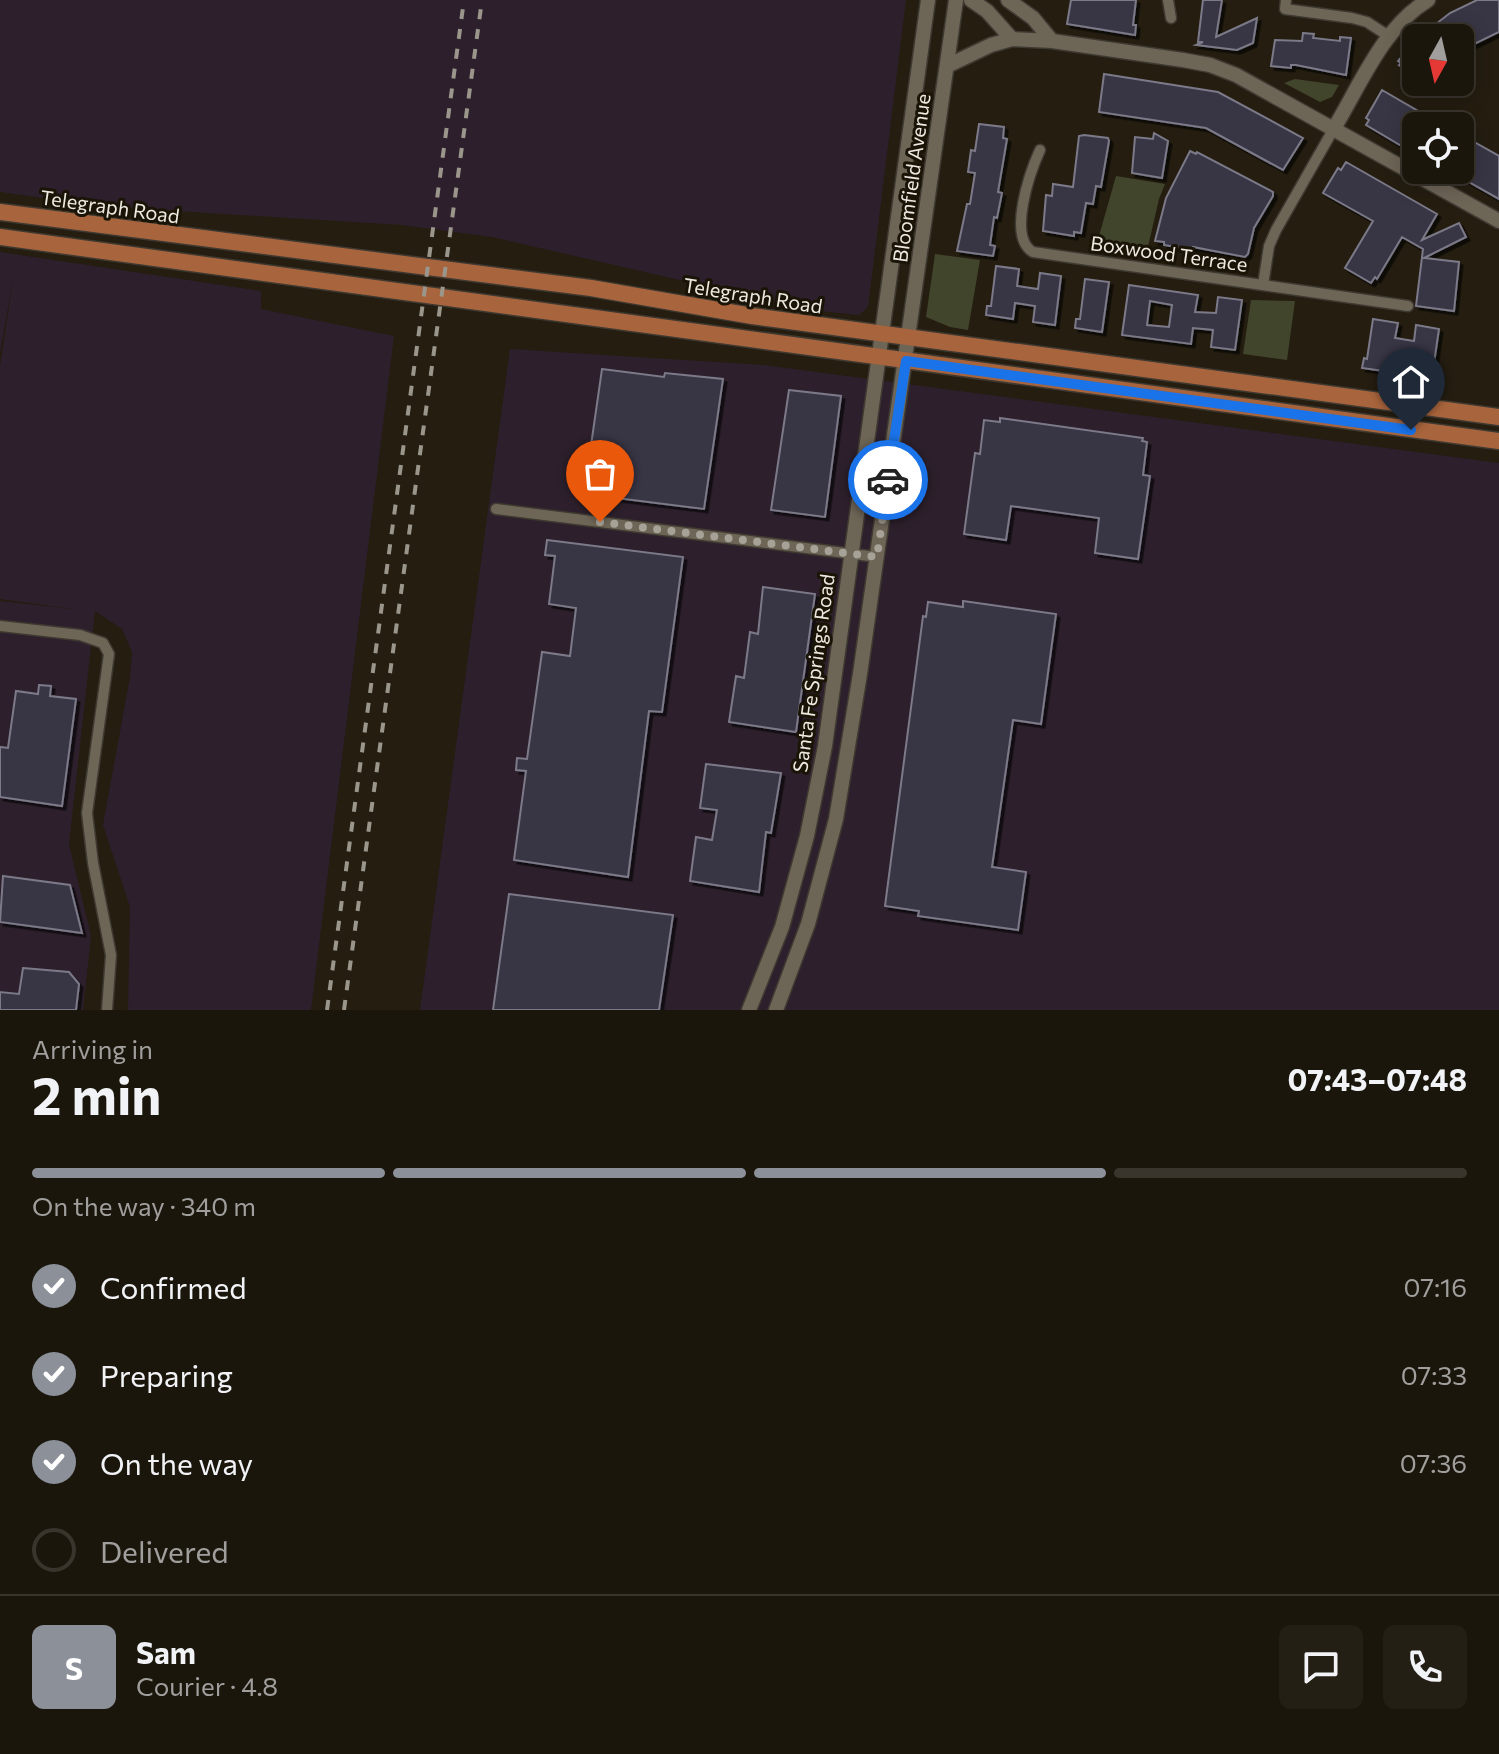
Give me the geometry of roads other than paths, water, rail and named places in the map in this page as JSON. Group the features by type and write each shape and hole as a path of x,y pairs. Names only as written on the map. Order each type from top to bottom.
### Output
{"main road":[{"name":"Bloomfield Avenue","path":"882,334 928,0"},
{"name":"Bloomfield Avenue","path":"906,361 956,0"},
{"path":"971,0 987,11 1012,39"},
{"path":"1008,0 1033,18 1052,41"},
{"path":"1333,130 1379,51 1419,5 1428,0"},
{"path":"947,66 991,45 1012,39 1052,41 1210,65 1236,75 1499,221"},
{"name":"Telegraph Road","path":"0,212 591,288 752,316 1499,417"},
{"path":"0,237 1499,441"},
{"name":"Santa Fe Springs Road","path":"749,1010 782,927 807,836 829,718 882,334"},
{"path":"776,1010 808,924 836,819 906,361"}],"street":[{"path":"1168,0 1171,18"},
{"path":"1286,0 1285,9 1367,22 1390,37"},
{"path":"1263,285 1269,246 1276,230 1333,130"},
{"name":"Boxwood Terrace","path":"1040,150 1030,171 1020,230 1026,248 1033,252 1408,306"},
{"path":"496,509 877,557"},
{"path":"0,626 80,635 103,643 109,654 87,813 93,863 111,955 107,1010"}],"railway":[{"path":"327,1010 464,0"},
{"path":"344,1010 482,0"}]}
